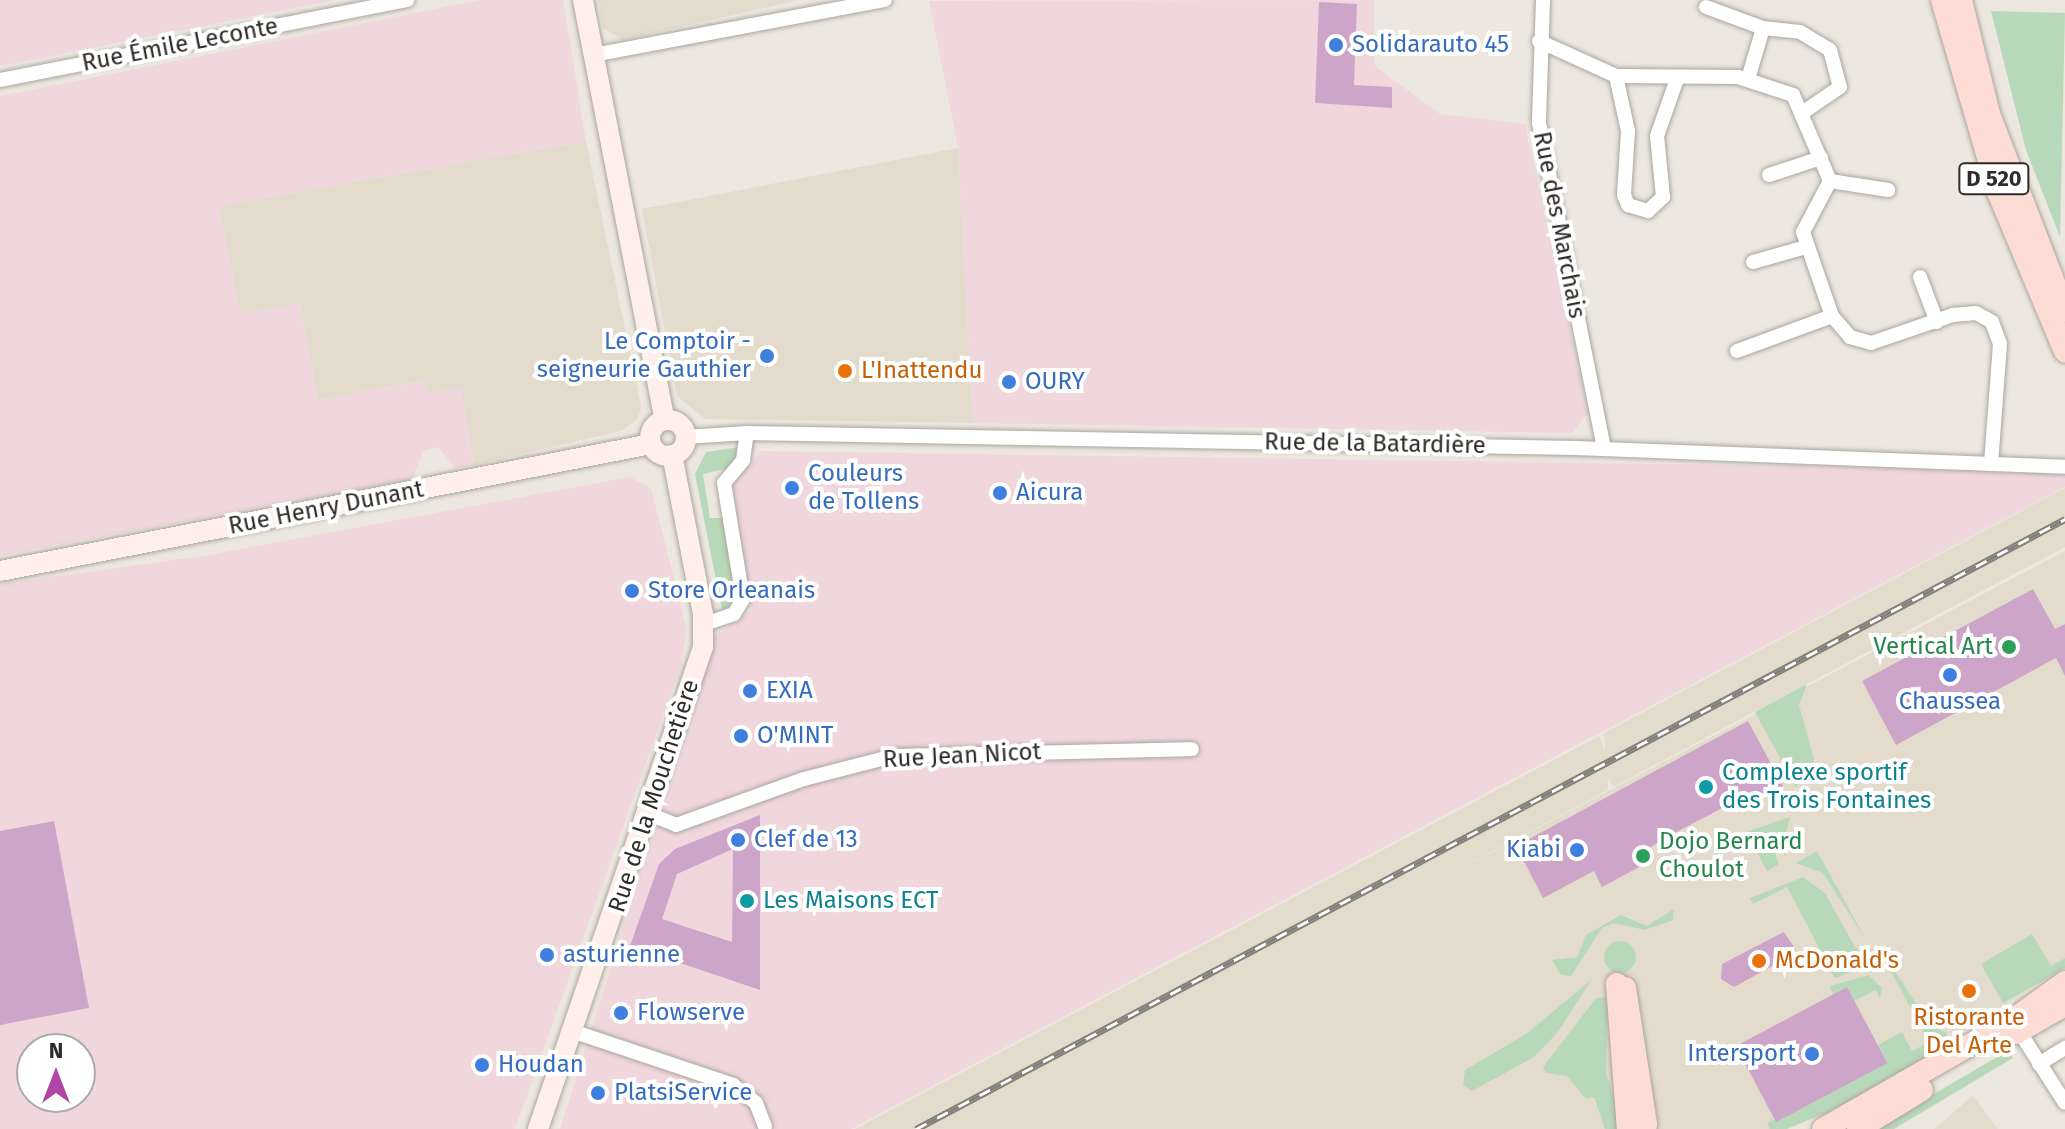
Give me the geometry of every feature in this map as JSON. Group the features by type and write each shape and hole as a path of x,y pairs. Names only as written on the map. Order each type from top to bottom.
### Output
{"main road":[{"name":"D 520","path":"1942,0 1998,192 2065,351"},
{"name":"D 520","path":"1961,0 1989,114 2065,311"},
{"path":"1858,1129 1952,1072 2014,1027 2065,982"},
{"path":"1619,991 1637,1127"},
{"path":"1823,1129 2014,1027 2065,1005"},
{"path":"1844,1129 1952,1072"}],"street":[{"name":"Rue Émile Leconte","path":"0,80 407,0"},
{"path":"583,0 665,420"},
{"path":"593,55 885,0"},
{"name":"Rue des Marchais","path":"1543,0 1539,41 1539,123 1604,448"},
{"path":"1706,7 1763,28 1800,32 1830,50 1840,87 1805,111"},
{"path":"1748,79 1763,28"},
{"path":"1539,41 1616,76 1748,79 1777,86 1805,111 1830,181"},
{"path":"1616,76 1628,131 1624,195 1628,205 1648,211 1663,197 1657,136 1677,79"},
{"path":"1769,175 1821,158"},
{"path":"1830,181 1888,190"},
{"path":"1830,181 1808,216 1806,247 1832,316 1850,337 1871,343 1976,313 1992,322 2000,344 1991,464"},
{"path":"1753,262 1806,247"},
{"path":"1920,277 1937,322"},
{"path":"1737,351 1832,316"},
{"path":"665,420 677,422 685,437 672,455 651,444 652,429 665,420"},
{"path":"705,624 734,614 743,599 724,483 745,456 747,433"},
{"name":"Rue de la Batardière","path":"685,437 747,433 1604,448 2065,467"},
{"name":"Rue Henry Dunant","path":"0,571 651,444"},
{"name":"Rue de la Mouchetière","path":"538,1129 575,1032 700,657 705,624 672,455"},
{"name":"Rue Jean Nicot","path":"649,814 676,825 804,779 893,756 1192,749"},
{"path":"2065,991 2014,1027 2065,1103"},
{"path":"575,1032 733,1085 756,1103 765,1126"},
{"path":"2039,1064 2065,1048"}],"shaded area":[{"path":"0,0 331,0 331,1 0,66"},
{"path":"479,0 563,0 586,141 219,206 240,314 300,303 318,400 425,380 429,394 461,387 474,465 456,469 438,447 423,451 413,478 0,556 0,96"},
{"path":"598,0 799,0 623,40 603,28"},
{"path":"1374,0 1375,66 1440,114 1525,124 1588,413 1572,433 973,423 958,148 929,1"},
{"path":"586,141 641,406 638,419 621,431 474,465 461,388 428,394 424,380 318,400 300,303 240,314 219,206"},
{"path":"958,148 973,423 705,419 677,396 642,209"},
{"path":"761,451 1943,468 2065,474 2065,487 851,1129 560,1129 715,636 751,611 733,485"},
{"path":"630,477 651,488 687,630 681,665 515,1129 0,1129 0,584 203,556"},
{"path":"2065,488 2065,547 1613,787 1608,779 1608,790 1300,953 2065,551 2065,967 1834,1111 1779,1129 855,1129 1599,736 1605,752 1604,733"},
{"path":"1973,1095 1998,1129 1934,1129"}],"green space":[{"path":"1991,11 2065,13 2060,237 2026,150"},
{"path":"740,447 734,467 703,474 710,518 723,518 738,579 735,603 722,610 695,474 706,452"},
{"path":"1807,684 1799,705 1814,759 1809,779 1799,778 1796,788 1755,712"},
{"path":"1790,817 1785,837 1791,845 1785,856 1779,844 1773,847 1779,864 1767,871 1746,832"},
{"path":"1817,851 1866,940 1823,873 1796,863"},
{"path":"1803,877 1825,893 1855,947 1895,972 1928,1021 1947,1034 1941,1049 1833,1110 1787,1129 1770,1129 1767,1123 1887,1063 1878,1045 1902,1032 1912,1051 1929,1042 1892,973 1874,964 1835,978 1787,887 1753,904 1750,898"},
{"path":"1674,909 1673,920 1645,930 1614,923 1602,928 1571,976 1561,975 1552,960 1577,957 1586,935 1621,915 1647,926"},
{"path":"2032,934 2051,966 2065,958 2065,968 2003,1003 1981,964"},
{"path":"1620,941 1631,946 1636,957 1631,968 1620,973 1609,968 1604,957 1609,946"},
{"path":"1869,975 1882,988 1880,998 1876,990 1854,1001 1847,987 1833,994 1830,986"},
{"path":"1592,979 1558,1032 1534,1057 1472,1091 1463,1085 1465,1070 1526,1034"},
{"path":"1608,997 1606,1072 1623,1129 1605,1129 1594,1097 1586,1099 1567,1076 1546,1073 1543,1067 1596,998"},
{"path":"2009,1050 2013,1058 1894,1129 1874,1129"}],"building":[{"name":"Solidarauto 45","path":"1319,2 1357,4 1354,85 1392,87 1392,108 1315,103"},
{"path":"2033,589 2055,629 2065,624 2065,676 2056,658 1896,745 1862,681"},
{"path":"1748,721 1783,786 1736,811 1732,803 1663,839 1648,849 1652,857 1643,865 1602,887 1594,871 1543,898 1516,846"},
{"name":"Les Maisons ECT","path":"760,815 760,990 630,946 659,864 675,849","holes":["733,849 732,942 662,919 677,874"]},
{"path":"54,821 89,1008 0,1025 0,831"},
{"name":"McDonald's","path":"1784,932 1796,950 1791,956 1734,987 1721,979 1722,964"},
{"name":"Intersport","path":"1847,987 1887,1063 1776,1122 1736,1046"}],"railway":[{"path":"916,1129 2065,519"}],"place":[{"name":"Solidarauto 45","path":"1336,45"},
{"name":"Le Comptoir - seigneurie Gauthier","path":"767,356"},
{"name":"L'Inattendu","path":"845,371"},
{"name":"OURY","path":"1009,382"},
{"name":"Couleurs de Tollens","path":"792,488"},
{"name":"Aicura","path":"1000,493"},
{"name":"Store Orleanais","path":"632,591"},
{"name":"Vertical Art","path":"2009,647"},
{"name":"Chaussea","path":"1950,675"},
{"name":"EXIA","path":"750,691"},
{"name":"O'MINT","path":"741,736"},
{"name":"Complexe sportif des Trois Fontaines","path":"1706,787"},
{"name":"Clef de 13","path":"738,840"},
{"name":"Kiabi","path":"1577,850"},
{"name":"Dojo Bernard Choulot","path":"1643,856"},
{"name":"Les Maisons ECT","path":"747,901"},
{"name":"asturienne","path":"547,955"},
{"name":"McDonald's","path":"1759,961"},
{"name":"Ristorante Del Arte","path":"1969,991"},
{"name":"Flowserve","path":"621,1013"},
{"name":"Intersport","path":"1812,1054"},
{"name":"Houdan","path":"482,1065"},
{"name":"PlatsiService","path":"598,1093"}]}
